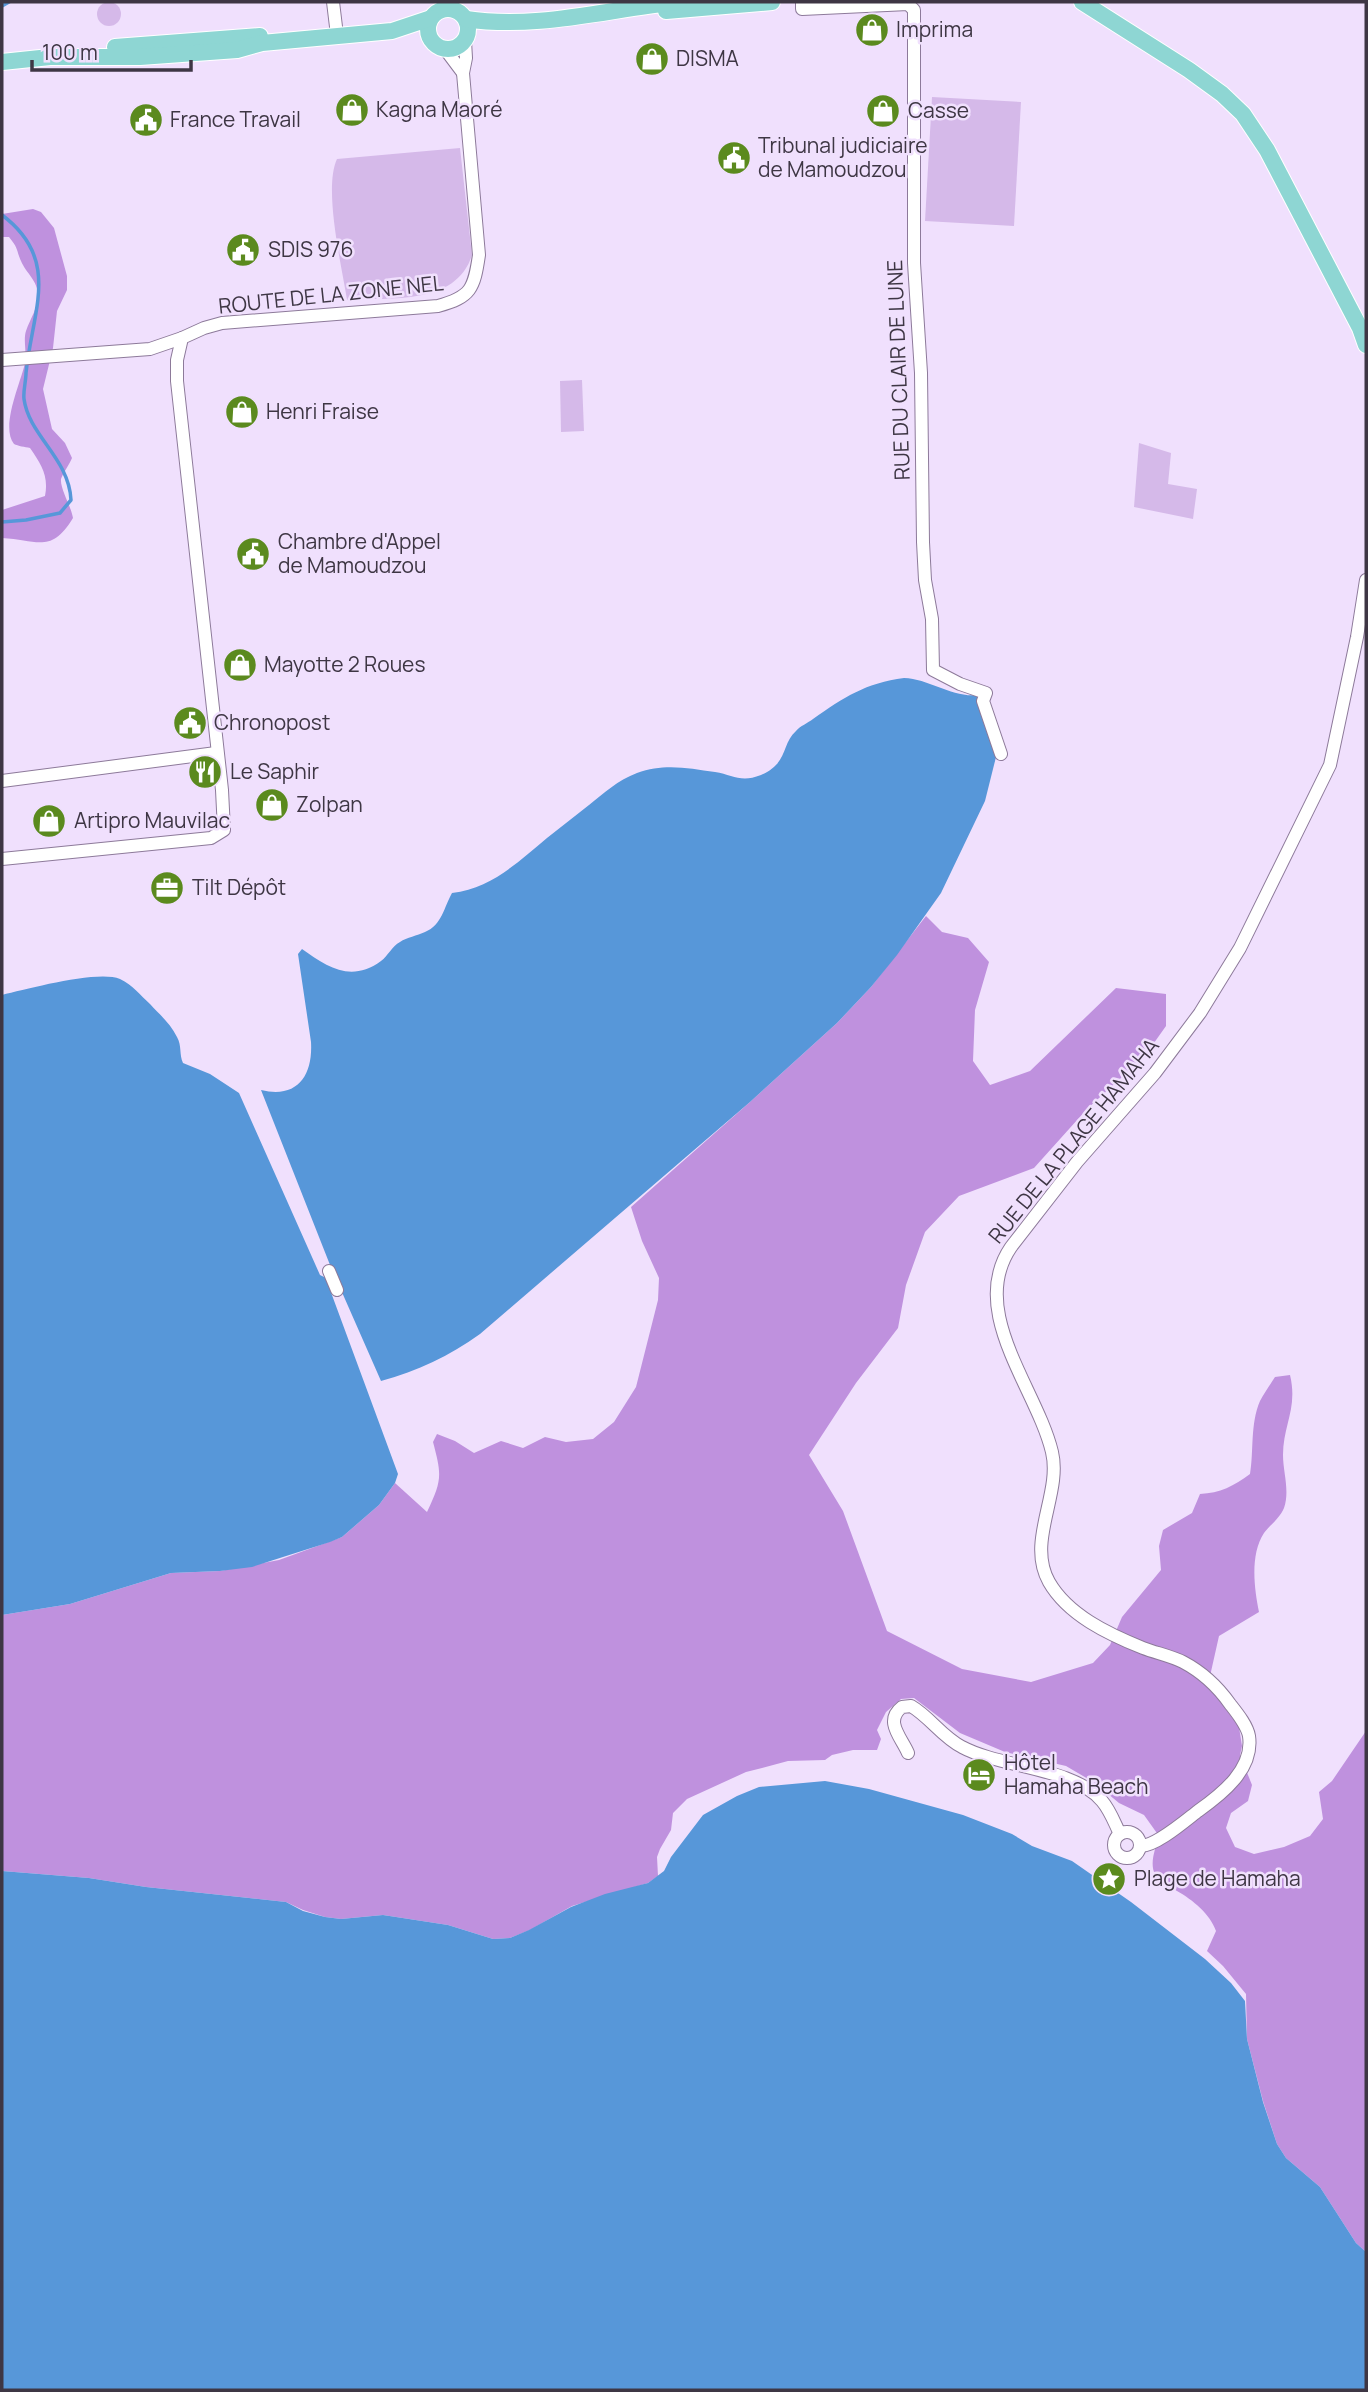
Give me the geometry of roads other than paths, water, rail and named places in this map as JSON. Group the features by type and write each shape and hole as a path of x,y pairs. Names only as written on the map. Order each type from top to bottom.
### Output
{"main road":[{"path":"611,12 679,2"},
{"path":"2,62 50,57 140,57 211,52 392,31 431,18 446,9 457,11 466,19 495,23 611,12 652,13 772,2"},
{"path":"1082,2 1189,70 1222,94 1243,114 1267,150 1298,206 1366,345"},
{"path":"431,18 428,29 431,40"},
{"path":"466,19 467,38"},
{"path":"392,31 421,36 445,49 457,48 467,38 495,23"}],"street":[{"path":"331,36 333,2"},
{"name":"RUE DU CLAIR DE LUNE","path":"802,2 802,9 853,4 908,4 914,10 914,263 921,378 923,541 925,580 932,619 933,670 986,693 983,701 1001,754"},
{"name":"ROUTE DE LA ZONE NEL","path":"182,338 222,323 418,309 438,306 466,296 477,270 479,255 463,73 467,38"},
{"path":"445,49 463,73"},
{"path":"8,359 150,349 182,338"},
{"path":"2,859 211,838 224,830 177,381 177,360 182,338"},
{"name":"RUE DE LA PLAGE HAMAHA","path":"1140,1846 1144,1847 1159,1839 1227,1789 1247,1760 1249,1735 1218,1686 1184,1662 1141,1647 1093,1623 1069,1607 1049,1581 1041,1558 1042,1539 1055,1473 1052,1455 1046,1430 1012,1357 996,1298 997,1282 1003,1259 1011,1247 1077,1162 1155,1073 1200,1013 1240,948 1330,765 1357,638 1366,580"},
{"path":"2,781 216,753"},
{"path":"329,1271 337,1290"},
{"path":"908,1753 893,1724 896,1712 902,1707 911,1706 959,1746 1006,1763 1054,1773 1081,1786 1102,1800 1120,1834"},
{"path":"1124,1832 1137,1837 1140,1846 1135,1855 1120,1856 1115,1848 1116,1838 1120,1834 1124,1832"}],"water":[{"path":"904,678 959,694 978,695 997,753 985,801 941,893 871,987 837,1023 750,1102 480,1334 445,1356 408,1373 381,1381 341,1290 329,1287 398,1474 395,1483 379,1505 342,1537 252,1567 171,1573 70,1604 2,1615 2,995 62,981 96,977 120,979 133,987 171,1027 179,1040 183,1063 210,1074 239,1093 320,1275 326,1278 332,1270 261,1090 274,1092 293,1088 306,1075 309,1065 311,1042 298,954 302,949 330,967 340,970 349,972 370,968 397,944 431,929 442,915 452,893 480,886 504,873 624,779 647,770 666,767 705,770 742,778 761,775 776,765 791,736 802,726 856,692 878,683"},
{"path":"825,1781 869,1789 963,1815 1072,1861 1131,1902 1205,1959 1231,1983 1245,2001 1247,2039 1277,2144 1286,2158 1320,2187 1356,2243 1366,2252 1366,2390 2,2390 2,1871 89,1878 286,1902 303,1911 325,1917 341,1919 383,1915 448,1925 493,1939 510,1938 571,1907 605,1894 648,1883 664,1871 671,1857 703,1815 737,1796 759,1787"}],"waterway":[{"path":"2,6 9,2"},
{"path":"2,215 21,232 32,250 38,268 37,308 24,399 33,424 64,472 71,500 60,513 2,522"}],"place":[{"name":"Imprima","path":"872,30"},
{"name":"DISMA","path":"652,59"},
{"name":"Kagna Maoré","path":"352,110"},
{"name":"Casse","path":"883,111"},
{"name":"France Travail","path":"146,120"},
{"name":"Tribunal judiciaire de Mamoudzou","path":"734,158"},
{"name":"SDIS 976","path":"243,250"},
{"name":"Henri Fraise","path":"242,412"},
{"name":"Chambre d'Appel de Mamoudzou","path":"253,554"},
{"name":"Mayotte 2 Roues","path":"240,665"},
{"name":"Chronopost","path":"190,723"},
{"name":"Le Saphir","path":"205,772"},
{"name":"Zolpan","path":"272,805"},
{"name":"Artipro Mauvilac","path":"49,821"},
{"name":"Tilt Dépôt","path":"167,888"},
{"name":"Hôtel Hamaha Beach","path":"979,1775"},
{"name":"Plage de Hamaha","path":"1109,1879"}]}
